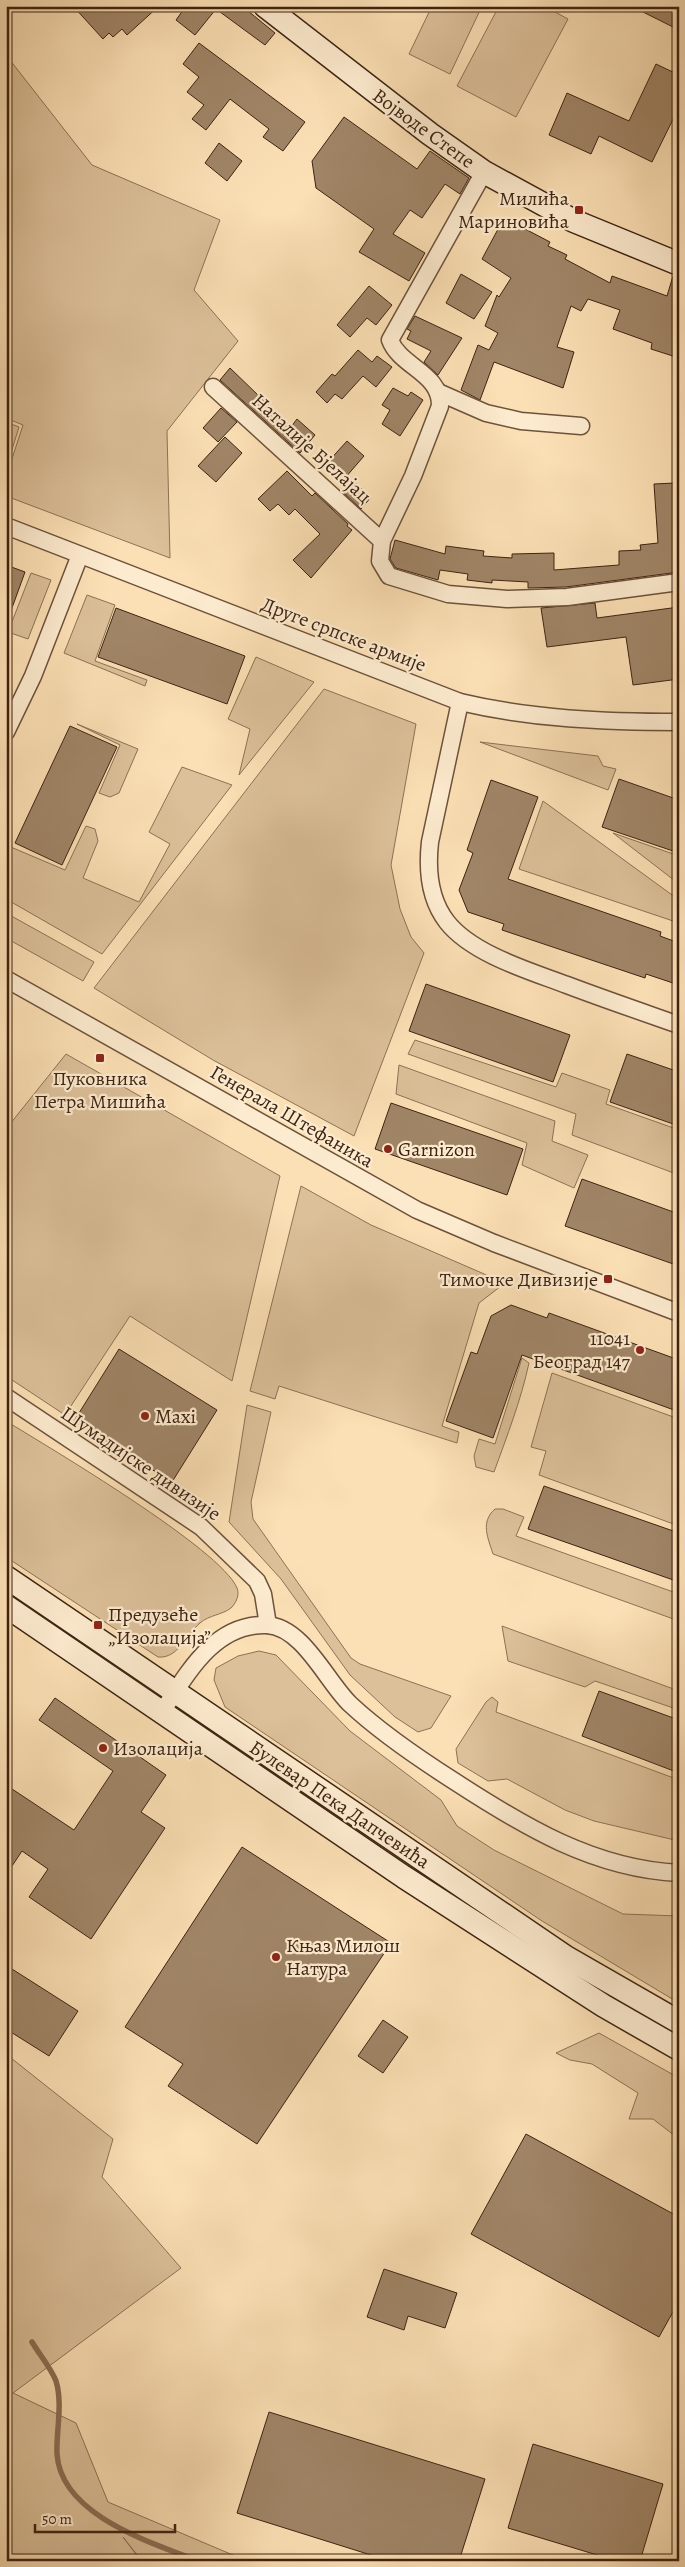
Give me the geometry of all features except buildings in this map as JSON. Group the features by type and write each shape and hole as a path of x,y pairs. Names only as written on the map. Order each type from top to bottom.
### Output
{"street":[{"name":"Војводе Степе","path":"265,6 430,134 484,172 581,224 679,264"},
{"path":"484,172 390,340 393,349 428,378 438,392 440,406 413,476 382,541 380,561 383,569 389,576 448,594 507,599 567,597 679,582"},
{"name":"Наталије Бјелајац","path":"213,388 382,541"},
{"path":"438,392 486,413 521,421 581,426"},
{"name":"Друге српске армије","path":"6,526 460,702 494,710 557,718 679,722"},
{"path":"6,732 33,676 80,555"},
{"path":"460,702 428,856 433,893 443,917 463,936 505,961 679,1025"},
{"name":"Генерала Штефаника","path":"6,979 416,1210 494,1243 679,1313"},
{"name":"Шумадијске дивизије","path":"6,1397 201,1526 257,1581 263,1594 268,1625"},
{"name":"Булевар Пека Дапчевића","path":"6,1576 566,1957 679,2022"},
{"name":"Булевар Пека Дапчевића","path":"6,1606 404,1878 604,2006 679,2049"},
{"path":"162,1712 175,1692 216,1641 242,1628 268,1625 293,1636 350,1704 385,1734 508,1816 588,1856 629,1866 679,1873"}],"shaded area":[{"path":"432,6 482,6 450,74 409,54"},
{"path":"499,6 544,6 568,19 516,117 457,86"},
{"path":"6,55 92,165 220,220 194,290 238,341 167,431 170,558 6,496 6,477 23,425 6,418"},
{"path":"6,422 19,427 6,469"},
{"path":"31,573 51,580 28,639 8,632"},
{"path":"87,595 115,605 95,661 147,680 145,686 64,653"},
{"path":"256,657 314,682 239,775 250,729 228,719"},
{"path":"324,689 416,724 391,865 400,909 411,937 424,953 354,1136 213,1060 94,988"},
{"path":"77,724 138,749 119,793 110,797 99,793 120,745"},
{"path":"480,742 598,756 603,766 616,769 608,790"},
{"path":"182,767 232,785 102,954 6,899 6,845 65,870 86,826 95,829 98,841 83,878 139,902 170,844 149,832"},
{"path":"543,801 679,900 679,918 676,922 519,869"},
{"path":"613,833 679,856 679,884"},
{"path":"6,913 94,962 83,981 6,938"},
{"path":"415,1040 556,1087 562,1073 610,1090 606,1104 679,1130 679,1175 572,1135 576,1114 408,1054"},
{"path":"66,1054 280,1176 232,1381 130,1316 65,1415 6,1376 6,1129"},
{"path":"399,1065 555,1121 552,1141 588,1155 574,1188 522,1165 527,1143 396,1094"},
{"path":"301,1186 371,1225 505,1283 479,1303 442,1426 459,1432 457,1443 279,1386 275,1399 250,1391"},
{"path":"522,1358 529,1363 526,1377 494,1472 476,1467 474,1456 479,1439 495,1444"},
{"path":"552,1373 679,1419 679,1526 539,1475 546,1451 531,1447"},
{"path":"247,1405 271,1412 251,1502 253,1519 351,1658 360,1664 451,1696 431,1728 418,1732 395,1717 350,1675 281,1579 229,1522"},
{"path":"6,1421 132,1500 200,1549 224,1571 237,1588 238,1596 233,1606 200,1623 177,1650 165,1657 158,1657 6,1557"},
{"path":"495,1509 503,1509 524,1517 516,1536 679,1594 679,1621 493,1554 487,1536 486,1525 490,1514"},
{"path":"502,1626 679,1691 679,1710 595,1681 585,1687 508,1661"},
{"path":"259,1651 276,1655 350,1731 441,1800 457,1826 494,1850 623,1914 679,1916 679,2003 542,1921 225,1707 214,1680 216,1668 238,1656"},
{"path":"492,1697 498,1702 496,1712 679,1780 679,1841 594,1821 565,1810 507,1779 488,1781 458,1763 456,1749 486,1702"},
{"path":"599,2033 679,2078 679,2139 653,2119 629,2119 638,2093 592,2064 570,2060 556,2053"},
{"path":"6,2054 113,2139 102,2177 181,2268 13,2393 76,2423 108,2502 247,2561 142,2561 123,2537 141,2561 6,2561"}],"waterway":[{"path":"32,2342 56,2381 59,2399 57,2454 62,2475 74,2494 91,2510 133,2535 198,2561"}],"place":[{"name":"Милића Мариновића","path":"579,210"},
{"name":"Пуковника Петра Мишића","path":"100,1058"},
{"name":"Garnizon","path":"388,1149"},
{"name":"Тимочке Дивизије","path":"608,1279"},
{"name":"11041 Београд 147","path":"640,1350"},
{"name":"Maxi","path":"145,1416"},
{"name":"Предузеће „Изолација”","path":"98,1625"},
{"name":"Изолација","path":"103,1748"},
{"name":"Књаз Милош Натура","path":"276,1957"}]}
